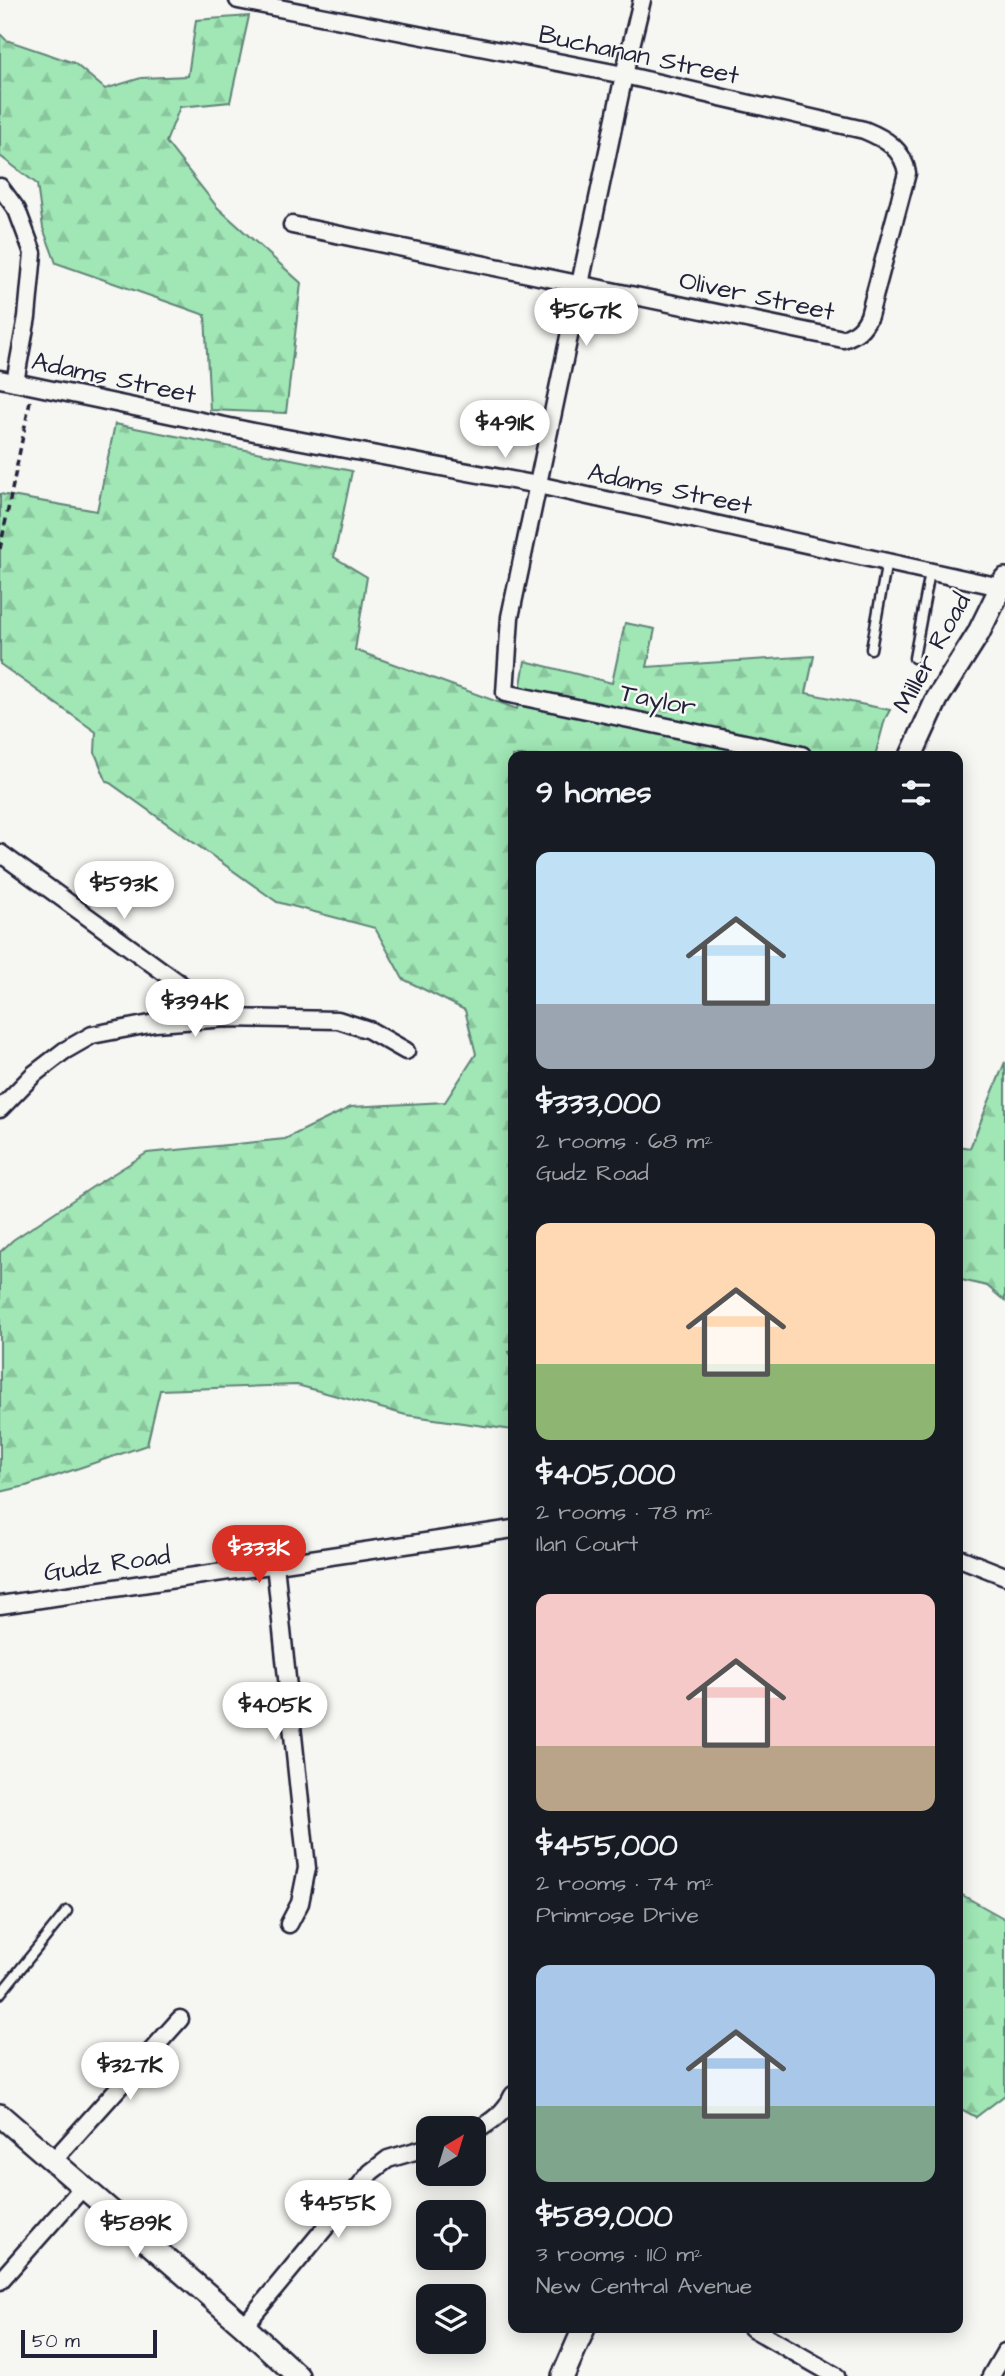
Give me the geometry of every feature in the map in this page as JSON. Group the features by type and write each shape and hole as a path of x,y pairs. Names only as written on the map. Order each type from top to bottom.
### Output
{"street":[{"name":"Buchanan Street","path":"238,0 624,75 864,130 884,139 899,152"},
{"path":"538,485 642,0"},
{"name":"Oliver Street","path":"292,225 843,339 855,335 864,327 869,316 907,173 905,161 899,152"},
{"path":"0,187 18,210 33,253 27,317 8,380"},
{"name":"Adams Street","path":"8,380 254,432 538,485 1003,584"},
{"name":"Taylor","path":"538,485 510,617 505,693 783,751"},
{"name":"Miller Road","path":"913,751 937,699 978,634 1003,584"},
{"path":"0,853 227,1018"},
{"path":"0,1109 34,1074 64,1051 92,1035 155,1023 227,1018 338,1020 369,1030 406,1051"},
{"name":"Gudz Road","path":"0,1605 508,1531"},
{"path":"963,1560 1005,1576"},
{"path":"275,1564 307,1868 300,1903 289,1924"},
{"path":"53,2161 180,2019"},
{"path":"486,2125 508,2106"},
{"path":"0,2115 298,2376"},
{"path":"243,2326 371,2172 388,2159 416,2151"},
{"path":"0,2281 83,2187"},
{"path":"563,2376 582,2333"},
{"path":"761,2333 836,2376"},
{"path":"991,2376 1005,2352"}],"lane":[{"path":"870,649 887,561"},
{"path":"915,658 930,570"},
{"path":"0,1994 67,1911"}],"path":[{"path":"0,550 33,386"}],"green space":[{"path":"249,16 230,102 180,107 166,142 218,208 301,283 286,413 210,410 205,315 56,263 43,228 37,184 0,156 0,34 6,40 74,63 105,89 141,78 188,76 196,20"},
{"path":"115,424 352,471 334,557 367,577 355,650 517,709 525,661 612,683 625,623 655,629 647,667 814,656 806,693 890,710 876,751 508,751 508,1429 406,1415 297,1385 160,1390 147,1445 26,1486 0,1492 0,1252 13,1240 147,1153 285,1139 351,1107 445,1102 476,1054 465,1010 403,979 375,928 277,902 106,780 95,753 96,732 0,664 0,494 97,511"},
{"path":"1005,1062 1005,1301 987,1286 963,1280 963,1147 970,1148"},
{"path":"963,1895 1005,1919 1005,2095 976,2117 963,2110"}]}
